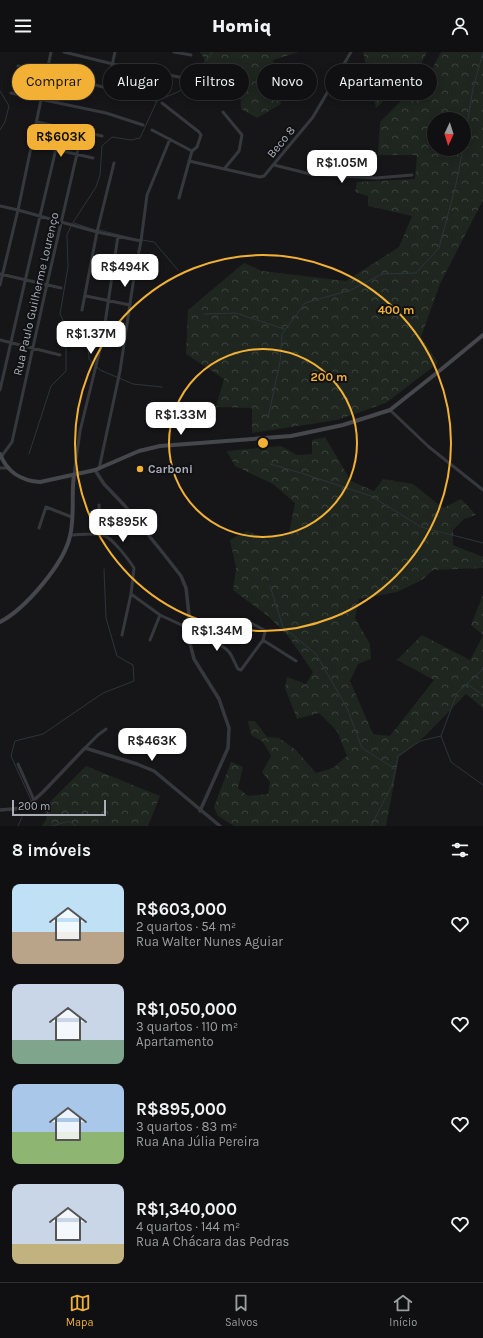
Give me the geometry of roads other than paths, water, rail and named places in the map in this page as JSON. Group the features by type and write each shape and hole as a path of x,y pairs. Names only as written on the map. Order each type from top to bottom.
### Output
{"main road":[{"path":"1,455 9,468 19,477 32,482 53,480 97,470 139,451 160,446 291,436 343,425 390,410 483,334"},
{"path":"0,622 24,604 45,580 66,550 72,518 72,488 74,475"}],"street":[{"path":"48,64 51,52"},
{"path":"64,52 113,64 115,52"},
{"path":"174,52 191,55"},
{"name":"Beco 8","path":"189,162 225,168 260,177 264,176 313,116 351,52"},
{"path":"0,285 1,274 18,210 41,100"},
{"path":"46,100 106,113 143,126"},
{"path":"162,103 201,135 197,147 192,151 179,198"},
{"path":"222,112 242,135 239,151 225,168"},
{"path":"37,122 102,136"},
{"path":"152,130 192,151"},
{"name":"Rua Paulo Guilherme Lourenço","path":"1,455 12,442 82,132"},
{"path":"170,139 147,195 120,371 97,470 100,480 125,506 181,576 186,588 189,615 188,636 194,659 218,699 229,728 228,748 200,810"},
{"path":"32,144 93,158"},
{"path":"0,390 56,149"},
{"path":"82,310 86,296 97,232 114,163"},
{"path":"274,165 310,174 376,178 412,175"},
{"path":"0,206 97,232 141,241"},
{"path":"74,475 80,431 100,351 118,236"},
{"path":"1,274 61,288"},
{"path":"86,296 130,305"},
{"path":"0,340 60,355"},
{"path":"390,410 429,447 483,490"},
{"path":"0,468 9,468"},
{"path":"98,534 100,524 99,505"},
{"path":"39,528 46,507 72,518"},
{"path":"70,535 98,534 106,536 122,552 134,568 131,594 122,635"},
{"path":"131,594 160,615 188,628"},
{"path":"150,640 160,615"},
{"path":"188,636 209,640 221,646 229,652 240,670 242,670 263,640 265,630 251,623"},
{"path":"263,640 296,661"},
{"path":"0,810 25,808 43,792 106,728"},
{"path":"85,748 137,764 154,771 180,791 220,826"},
{"path":"18,764 34,800"}],"waterway":[{"path":"72,224 96,187 100,175 102,146 112,137 131,140 140,138 157,101 180,91 212,52"},
{"path":"469,112 473,88 483,53"},
{"path":"0,91 9,106 5,122 0,130"},
{"path":"268,418 280,362 282,334 305,303 351,290 382,274 416,273 439,248 456,184 462,156"},
{"path":"74,223 95,230"},
{"path":"29,454 51,386 66,371 66,326 60,314 68,267 67,235 71,226"},
{"path":"99,230 127,237"},
{"path":"142,240 154,242 178,270"},
{"path":"204,314 236,313 284,329"},
{"path":"66,326 88,345 89,359 94,365"},
{"path":"97,367 100,370 133,384 162,387"},
{"path":"270,464 371,496 421,527 483,543"},
{"path":"31,800 11,756 15,741 43,734 103,693 134,681 133,665 117,656 106,618 104,569"},
{"path":"270,586 283,627 316,654 347,708 362,748 395,769"},
{"path":"371,826 392,785 398,756 420,741 441,736 457,693 482,670 483,667"},
{"path":"467,684 483,695"},
{"path":"441,736 451,762 483,785"},
{"path":"18,826 22,817"},
{"path":"52,826 69,821 76,826"}],"place":[{"name":"Carboni","path":"140,469"}]}
